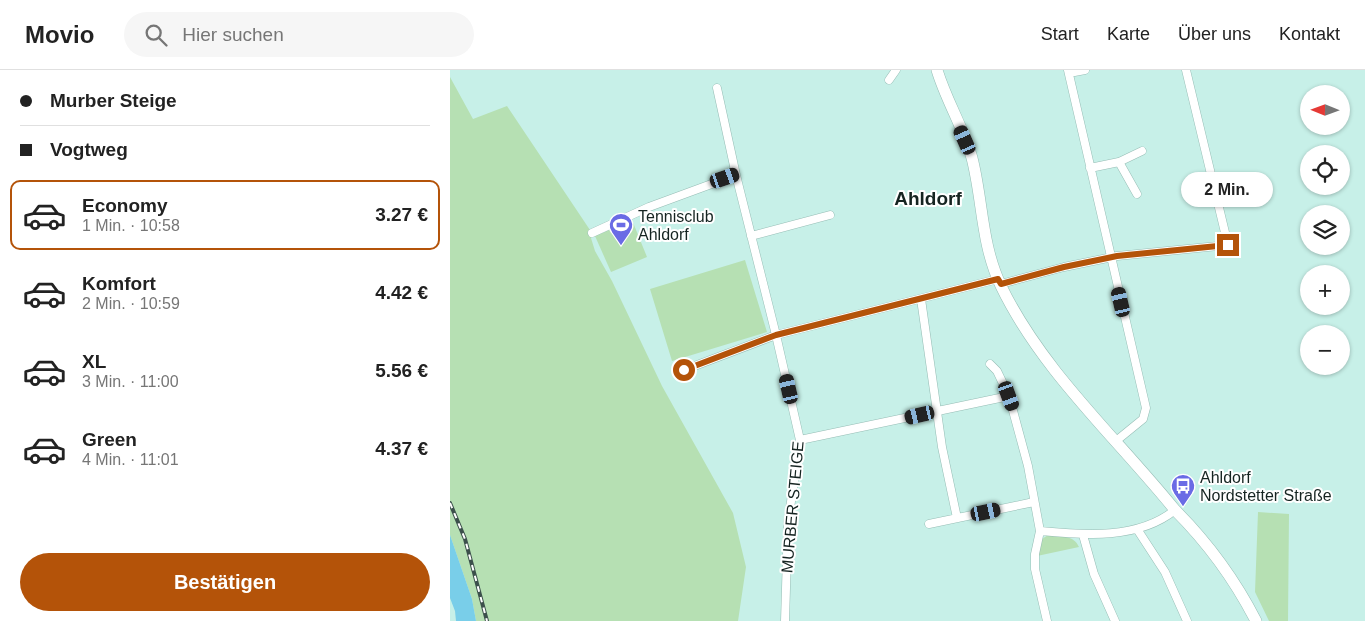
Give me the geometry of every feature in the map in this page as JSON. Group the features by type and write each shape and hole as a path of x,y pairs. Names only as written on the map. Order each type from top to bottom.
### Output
{"street":[{"path":"889,80 896,70"},
{"path":"937,70 946,99 971,155 986,242 999,282 1022,322 1044,354 1116,441 1203,541 1235,584 1256,621"},
{"path":"1085,70 1068,71 1146,408 1143,419 1116,441"},
{"path":"684,370 776,335 921,299 1110,257 1228,245 1186,70"},
{"name":"MURBER STEIGE","path":"717,88 800,440 788,522 785,621"},
{"path":"1090,168 1120,162 1142,151"},
{"path":"1120,162 1137,194"},
{"path":"592,233 649,207 736,175"},
{"path":"751,236 830,215"},
{"path":"921,299 942,447 957,518"},
{"path":"990,364 997,371 1009,396 1024,449 1040,531 1035,554 1035,569 1047,621"},
{"path":"800,440 1009,396"},
{"path":"929,524 1034,502"},
{"path":"1040,531 1082,534 1137,528 1159,521 1175,510"},
{"path":"1137,528 1165,572 1186,621"},
{"path":"1082,534 1094,574 1115,621"}],"green space":[{"path":"450,77 473,119 507,106 592,233 591,238 595,251 612,281 662,386 733,513 746,567 738,621 476,621 472,599 450,535"},
{"name":"Tennisclub Ahldorf","path":"632,220 647,257 611,272 595,236"},
{"path":"745,260 767,332 672,361 650,289"},
{"path":"1258,512 1289,514 1288,621 1269,621 1255,592"},
{"path":"1048,535 1070,538 1079,547 1037,556 1042,539"}],"water":[{"path":"450,535 472,599 476,621 456,621 455,611 450,598"}],"railway":[{"path":"450,503 465,539 487,621"}],"place":[{"name":"Tennisclub Ahldorf","path":"621,246"},
{"name":"Ahldorf Nordstetter Straße","path":"1183,507"}],"district":[{"name":"Ahldorf","path":"928,198"}],"route":[{"path":"684,370 776,335 998,279 1001,284 1064,267 1117,256 1228,245"}]}
